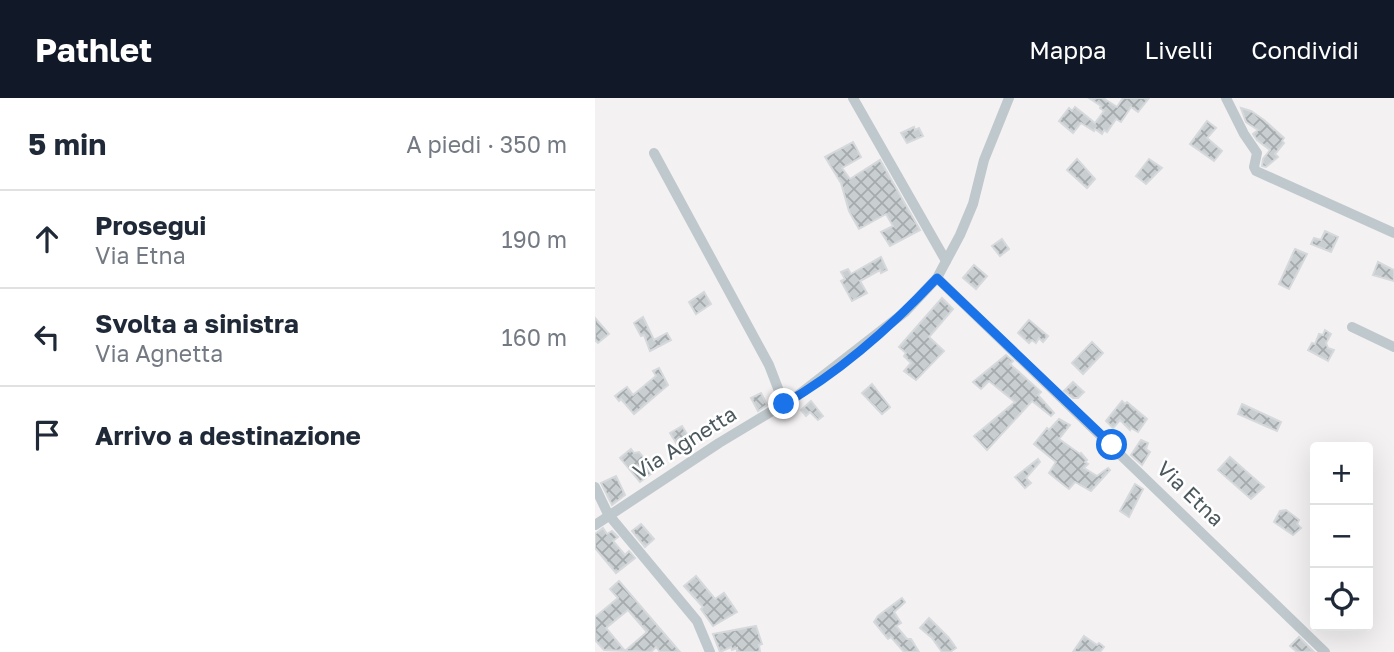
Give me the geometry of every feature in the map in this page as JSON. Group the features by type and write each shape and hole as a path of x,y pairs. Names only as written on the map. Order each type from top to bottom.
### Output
{"street":[{"path":"853,98 946,261"},
{"name":"Via Agnetta","path":"595,525 608,514 784,404 905,312 937,278 946,261 972,204 984,160 1009,98"},
{"path":"1226,98 1257,153 1254,167 1256,171 1394,233"},
{"path":"654,153 769,365 784,404"},
{"name":"Via Etna","path":"937,278 1325,652"},
{"path":"1352,327 1394,347"},
{"path":"595,487 608,514 697,621 710,652"}],"building":[{"path":"1089,98 1103,98 1117,107 1123,98 1149,98 1138,112 1131,107 1121,122 1116,119 1107,132 1104,130 1102,134 1081,123 1073,133 1059,121 1069,108 1072,111 1075,107 1095,123 1104,111"},
{"path":"1241,108 1264,120 1284,138 1284,143 1275,154 1278,157 1266,167 1262,166 1263,159 1270,150 1257,140 1253,134 1258,130 1246,122"},
{"path":"1207,121 1216,128 1207,138 1222,151 1214,161 1190,144"},
{"path":"914,127 915,130 919,128 923,136 907,143 901,133"},
{"path":"853,142 861,157 842,168 850,179 880,160 920,230 890,246 881,232 893,226 886,214 859,229 849,211 841,183 825,157"},
{"path":"1077,159 1095,179 1087,188 1067,170"},
{"path":"1149,159 1162,168 1146,184 1136,176"},
{"path":"1325,231 1338,237 1331,252 1311,244 1314,238 1321,240"},
{"path":"1002,239 1009,249 1000,256 992,246"},
{"path":"1295,249 1307,254 1289,289 1279,284"},
{"path":"881,257 887,270 881,273 880,270 860,281 867,293 852,301 841,281 845,279 841,272 848,269 851,274"},
{"path":"1378,262 1394,270 1394,281 1373,275"},
{"path":"974,265 987,276 976,289 963,278"},
{"path":"704,292 711,304 696,314 689,302"},
{"path":"942,298 953,309 929,337 944,351 916,380 904,371 911,363 899,347"},
{"path":"643,317 654,340 667,333 671,340 650,351 644,335 641,336 634,323"},
{"path":"595,318 609,334 598,343 595,340"},
{"path":"1029,320 1048,336 1043,342 1039,338 1036,343 1032,340 1029,343 1018,333"},
{"path":"1325,330 1331,334 1326,343 1328,348 1334,350 1328,361 1308,350"},
{"path":"1092,342 1103,353 1083,374 1072,363"},
{"path":"1006,355 1013,361 1010,364 1041,392 1038,395 1054,413 1051,416 1032,401 987,450 974,436 1015,402 989,381 981,389 973,382"},
{"path":"659,368 668,385 634,414 615,396 627,387 633,395 656,376 653,371"},
{"path":"1073,382 1084,392 1078,398 1073,398 1064,391"},
{"path":"872,384 890,407 882,414 862,393"},
{"path":"761,393 767,405 758,411 751,398"},
{"path":"811,401 823,416 818,420 810,412 806,416 801,410"},
{"path":"1122,401 1125,404 1127,402 1147,419 1138,432 1131,428 1130,430 1120,420 1113,428 1106,421"},
{"path":"1242,404 1281,422 1277,431 1238,414"},
{"path":"1059,419 1070,425 1059,439 1081,453 1088,464 1084,468 1097,476 1108,468 1110,470 1091,491 1075,482 1069,489 1049,473 1056,462 1034,444 1047,428 1049,430"},
{"path":"682,426 690,439 678,446 670,433"},
{"path":"1141,440 1148,443 1146,449 1150,452 1142,465 1131,455"},
{"path":"631,449 634,453 639,452 651,467 649,469 652,473 640,482 620,458"},
{"path":"1230,457 1264,487 1251,499 1218,470"},
{"path":"1038,459 1040,462 1026,478 1031,483 1025,488 1015,477"},
{"path":"616,476 625,495 612,505 601,483"},
{"path":"1135,484 1143,489 1129,517 1120,511"},
{"path":"1286,510 1299,520 1297,524 1301,528 1293,535 1274,522 1280,511"},
{"path":"641,524 654,539 645,547 632,531"},
{"path":"603,528 607,534 612,531 618,537 613,541 625,555 629,551 635,558 616,573 595,548 595,534"},
{"path":"696,576 715,599 724,593 737,612 713,626 701,609 703,607 684,586"},
{"path":"619,581 680,652 660,652 656,647 651,652 625,651 604,650 595,640 595,617 618,598 610,589","holes":["628,610 647,632 625,651 606,628"]},
{"path":"902,598 905,602 894,612 901,623 896,626 907,639 911,639 919,652 904,652 891,637 888,639 874,622"},
{"path":"929,618 956,648 950,652 942,652 920,628"},
{"path":"756,626 762,644 759,645 760,652 737,652 737,648 732,650 731,647 720,652 713,634"},
{"path":"1084,636 1104,647 1100,652 1073,652"},
{"path":"1299,637 1314,652 1297,652 1290,646"}],"route":[{"path":"784,404 854,354 905,312 937,278 1112,445"}]}
